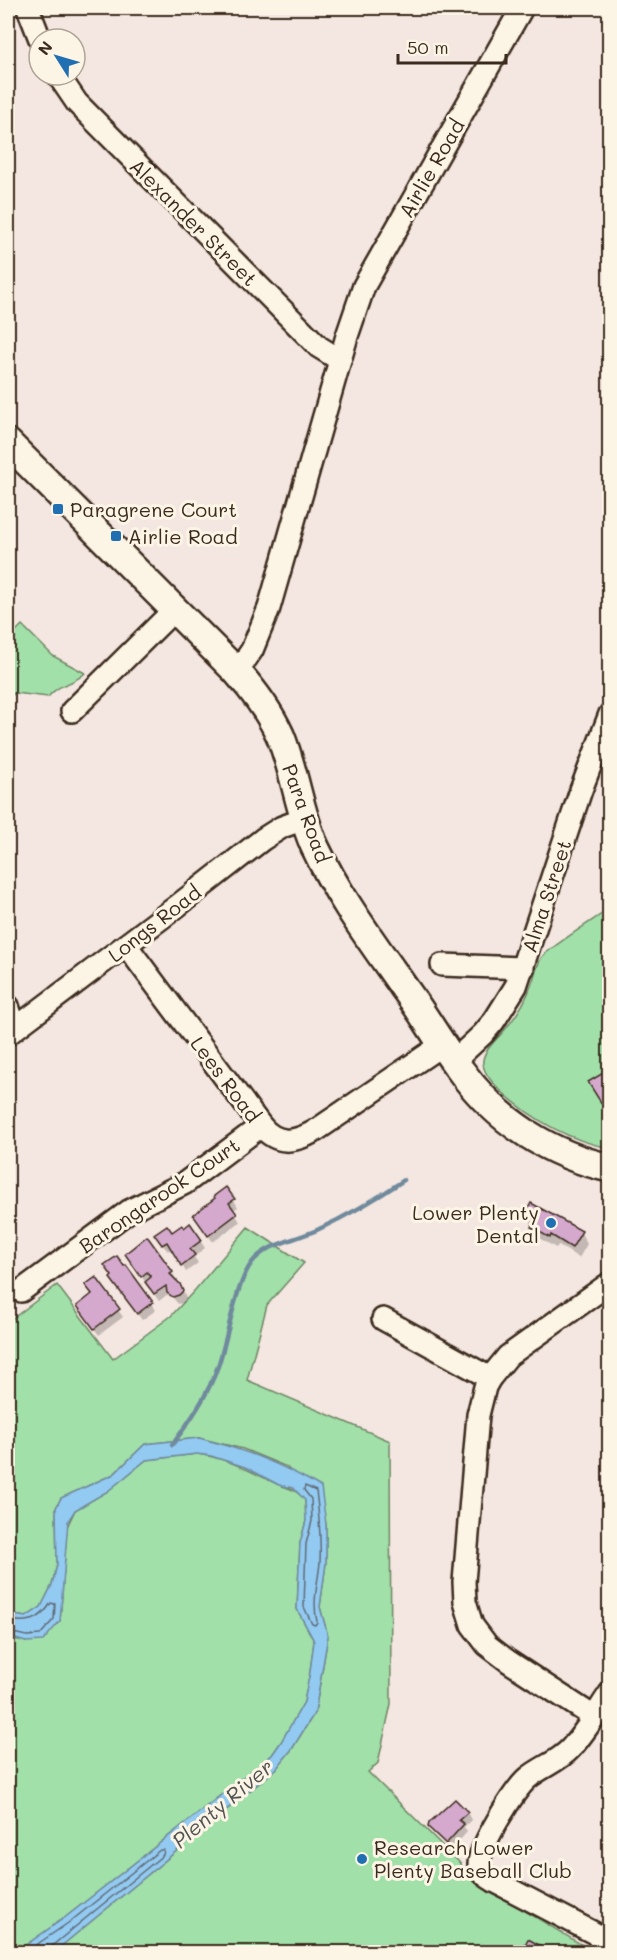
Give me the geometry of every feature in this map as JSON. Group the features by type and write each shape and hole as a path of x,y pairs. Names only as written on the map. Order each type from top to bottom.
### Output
{"main road":[{"name":"Para Road","path":"8,443 242,678 260,699 280,736 304,819 315,846 341,896 448,1052 485,1100 517,1128 562,1153 609,1168"}],"street":[{"path":"28,8 35,27"},
{"name":"Airlie Road","path":"242,678 269,608 340,360 364,286 522,8"},
{"name":"Alexander Street","path":"66,87 77,103 242,271 320,347 340,360"},
{"path":"72,711 174,610"},
{"name":"Alma Street","path":"448,1052 494,1021 511,996 523,968 581,790 609,714"},
{"name":"Longs Road","path":"11,1031 263,839 282,827 304,819"},
{"name":"Lees Road","path":"126,945 267,1134 279,1139 296,1139 306,1136 448,1052"},
{"path":"442,966 523,968"},
{"path":"8,1006 11,1031"},
{"name":"Barongarook Court","path":"30,1291 129,1210 185,1183 261,1126"},
{"path":"594,1717 495,1652 480,1636 469,1615 464,1590 478,1415 485,1388 501,1363 520,1346 609,1282"},
{"path":"383,1319 490,1378"},
{"path":"608,1953 596,1934 494,1881 481,1872 479,1864 483,1851 509,1799 528,1778 568,1751 609,1693"}],"green space":[{"path":"22,625 53,656 85,673 52,692 48,697 15,693 8,698 8,639"},
{"path":"609,909 609,1148 565,1134 525,1111 492,1082 484,1068 483,1059 488,1049 522,1006 542,957 562,940"},
{"path":"248,1227 304,1263 267,1305 247,1380 390,1441 391,1704 378,1763 368,1772 458,1861 473,1880 592,1951 609,1943 609,1952 54,1952 276,1769 292,1749 315,1712 328,1636 320,1607 326,1563 326,1524 287,1467 243,1449 199,1438 145,1444 114,1474 61,1498 56,1508 57,1565 52,1585 41,1607 26,1617 8,1614 8,1322 57,1285 113,1359 171,1316"},
{"path":"197,1454 238,1466 294,1491 305,1499 306,1521 300,1543 297,1609 314,1641 304,1702 272,1755 67,1916 16,1952 8,1952 8,1637 26,1642 60,1621 67,1527 75,1510 108,1491 146,1460"}],"water":[{"name":"Plenty River","path":"199,1438 262,1458 321,1487 326,1524 326,1563 320,1607 328,1636 315,1712 292,1749 276,1769 54,1952 16,1952 67,1916 272,1755 304,1702 314,1641 297,1609 300,1543 306,1521 305,1500 293,1488 279,1485 245,1467 211,1456 197,1454 146,1460 108,1491 75,1510 68,1521 60,1621 43,1641 26,1642 8,1637 8,1614 26,1617 41,1607 52,1585 57,1565 56,1508 61,1498 114,1474 145,1444"}],"building":[{"path":"610,1069 610,1106 605,1109 588,1082"},
{"path":"226,1187 235,1199 229,1203 237,1214 208,1236 193,1215"},
{"name":"Lower Plenty Dental","path":"531,1203 582,1231 572,1248 551,1235 550,1238 531,1227 535,1220 525,1214"},
{"path":"190,1223 202,1240 190,1249 195,1255 181,1266 167,1242 162,1245 154,1234 167,1225 172,1232"},
{"path":"147,1236 173,1272 170,1274 180,1284 183,1291 179,1295 173,1297 167,1293 166,1286 154,1294 145,1282 151,1277 147,1272 141,1277 125,1254"},
{"path":"117,1256 153,1302 137,1314 110,1278 112,1276 104,1265"},
{"path":"96,1277 120,1309 94,1329 77,1306 92,1294 85,1285"},
{"path":"455,1799 468,1812 459,1820 464,1824 446,1844 428,1827 429,1823"},
{"path":"528,1939 552,1952 521,1952"}],"waterway":[{"path":"172,1445 198,1407 214,1377 238,1294 248,1268 255,1259 276,1245 339,1219 404,1180"}],"place":[{"name":"Paragrene Court","path":"58,509"},
{"name":"Airlie Road","path":"116,536"},
{"name":"Lower Plenty Dental","path":"551,1223"},
{"name":"Research Lower Plenty Baseball Club","path":"362,1859"}]}
